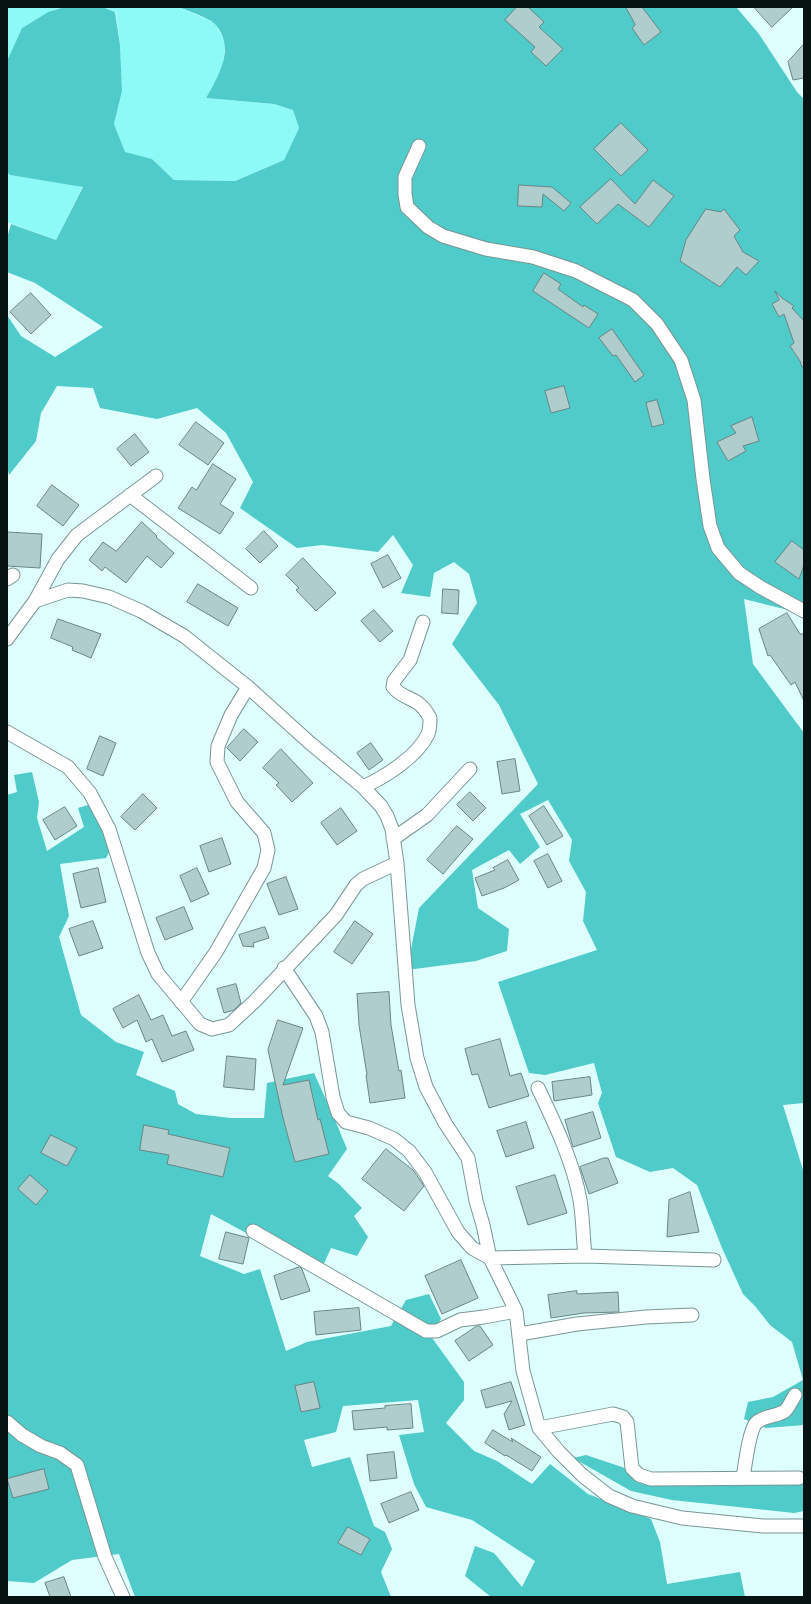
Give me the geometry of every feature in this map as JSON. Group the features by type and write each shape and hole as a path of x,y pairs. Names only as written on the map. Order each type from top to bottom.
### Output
{"street":[{"path":"419,146 405,177 405,194 407,207 428,227 442,236 486,249 533,257 576,270 633,300 657,324 681,360 694,400 702,479 710,526 718,548 739,573 760,587 804,612"},
{"path":"7,639 35,601 58,559 77,536 156,476"},
{"path":"130,495 251,588"},
{"path":"35,601 68,590 83,591 109,597 141,611 184,636 248,687 363,788 381,806 392,828 397,863 408,1005 417,1058 426,1087 445,1123 468,1158 476,1201 490,1258 516,1311 520,1334 523,1371 539,1428 559,1452 582,1475 609,1496 632,1506 682,1518 763,1526 804,1526"},
{"path":"363,788 378,780 414,753 428,733 430,718 423,707 417,702 398,693 393,687 394,681 410,660 424,622"},
{"path":"181,1002 216,952 264,868 268,850 264,833 237,802 217,762 218,746 231,715 248,687"},
{"path":"7,732 68,767 90,793 109,829 148,953 158,974 200,1024 212,1029 229,1025 255,1001 284,968 336,915 356,885 363,879 397,863"},
{"path":"393,839 426,815 470,769"},
{"path":"284,968 316,1016 322,1032 333,1096 338,1113 346,1122 369,1128 394,1139 409,1151 424,1172 458,1232 472,1248 490,1258 585,1256 714,1260"},
{"path":"538,1088 562,1141 574,1177 580,1201 585,1256"},
{"path":"253,1231 426,1332 437,1331 460,1320 516,1311"},
{"path":"520,1334 578,1324 646,1317 692,1315"},
{"path":"743,1478 749,1446 756,1424 765,1417 777,1415 786,1410 795,1395"},
{"path":"539,1428 613,1414 623,1417 627,1422 632,1468 639,1475 651,1480 799,1478"},
{"path":"7,1422 22,1435 41,1446 60,1453 77,1465 105,1557 123,1597"}],"shaded area":[{"path":"7,7 65,7 48,12 22,28 7,61"},
{"path":"65,7 102,7 115,12 120,45 122,91 114,124 125,152 152,159 174,180 235,181 284,160 299,128 293,110 274,104 206,98 220,71 225,52 224,42 221,33 213,22 179,7 736,7 759,34 797,92 804,99 804,614 744,599 753,664 804,733 804,1103 783,1105 804,1173 804,1425 766,1428 744,1419 748,1402 773,1397 803,1380 792,1342 770,1325 743,1294 722,1248 697,1185 673,1168 650,1172 616,1157 598,1103 602,1093 594,1063 545,1075 529,1073 498,982 597,950 583,921 586,892 569,861 572,840 548,800 520,814 540,847 520,864 509,850 472,870 478,908 509,929 507,951 476,961 407,970 419,908 538,784 499,705 452,644 477,603 469,574 454,562 434,573 430,597 401,593 413,565 393,535 378,552 322,545 297,548 240,508 253,482 226,433 197,408 157,419 100,408 93,388 57,386 41,413 36,441 9,475 7,467 7,315 21,336 55,357 103,327 35,283 7,272 7,238 11,224 56,240 83,187 10,175 7,172 7,61 22,28 48,12"},
{"path":"102,7 179,7 215,23 225,42 223,67 206,98 274,104 293,110 299,128 284,160 235,181 174,180 152,159 125,153 114,124 122,91 120,45 116,12"},
{"path":"7,172 10,175 83,186 56,240 7,222"},
{"path":"32,772 39,802 37,818 47,851 84,827 78,808 95,803 100,827 112,847 106,858 60,864 69,916 59,937 81,1015 116,1042 144,1052 136,1075 175,1091 178,1104 196,1114 231,1118 264,1118 267,1083 314,1073 347,1149 328,1176 339,1184 362,1208 354,1216 368,1237 357,1256 331,1248 322,1268 274,1248 211,1214 200,1256 244,1274 260,1269 286,1351 307,1342 391,1326 406,1300 429,1294 441,1319 430,1335 464,1382 464,1400 446,1423 474,1451 497,1461 532,1484 550,1464 588,1494 651,1519 660,1542 667,1584 740,1572 745,1597 491,1597 465,1576 475,1546 494,1553 522,1587 535,1561 472,1520 426,1507 414,1484 399,1435 424,1432 418,1400 343,1406 336,1432 304,1440 312,1467 350,1457 374,1526 385,1532 392,1549 381,1572 391,1597 135,1597 119,1554 72,1560 34,1583 7,1581 7,795 17,792 14,775"},
{"path":"586,1455 628,1469 685,1480 804,1479 804,1511 794,1513 672,1500 631,1491 573,1458"}],"building":[{"path":"517,7 528,7 544,22 539,27 563,49 546,66 531,52 535,47 505,20"},
{"path":"626,7 642,7 661,32 644,45 632,28 635,25"},
{"path":"754,7 793,7 772,27"},
{"path":"804,44 804,78 793,80 788,62"},
{"path":"621,123 648,150 621,176 594,149"},
{"path":"611,179 635,204 653,180 674,196 649,227 618,204 597,224 580,207"},
{"path":"519,185 552,187 571,203 564,211 543,194 542,207 518,206"},
{"path":"706,209 721,212 724,209 740,230 734,236 743,252 759,261 746,275 737,267 720,287 680,261 686,240"},
{"path":"544,273 561,284 558,289 583,307 584,305 598,314 589,328 533,291"},
{"path":"775,291 794,306 792,308 804,321 804,367 802,367 800,361 790,346 794,343 784,314 779,317 772,304 779,300"},
{"path":"31,293 51,315 31,334 10,312"},
{"path":"612,329 644,375 635,382 616,355 613,356 599,338"},
{"path":"564,386 570,408 551,413 545,391"},
{"path":"657,400 664,424 652,427 646,403"},
{"path":"752,417 759,441 743,446 746,451 728,461 717,442 736,433 731,426"},
{"path":"196,422 224,443 208,465 179,445"},
{"path":"135,434 149,452 131,466 117,449"},
{"path":"213,464 236,479 220,504 234,513 220,534 178,508 192,487 196,490"},
{"path":"52,485 79,505 63,526 37,506"},
{"path":"142,522 174,553 161,568 147,556 126,583 105,567 102,571 89,560 103,542 116,551"},
{"path":"264,531 278,546 260,563 246,549"},
{"path":"7,532 42,534 40,568 7,566"},
{"path":"792,541 804,550 804,565 799,579 775,562"},
{"path":"388,555 401,578 383,588 371,564"},
{"path":"303,558 336,593 316,611 296,590 299,588 286,575"},
{"path":"198,584 238,608 228,626 187,602"},
{"path":"443,589 459,590 458,614 442,613"},
{"path":"374,610 393,631 380,642 361,621"},
{"path":"787,613 800,634 804,634 804,701 795,682 791,685 770,655 768,656 759,629"},
{"path":"58,619 101,634 91,658 72,650 73,647 51,638"},
{"path":"244,729 258,742 240,761 227,748"},
{"path":"100,736 116,743 103,776 87,769"},
{"path":"371,743 383,760 369,770 357,753"},
{"path":"281,749 313,783 292,802 276,785 279,783 263,768"},
{"path":"515,759 520,791 502,794 497,762"},
{"path":"470,792 486,808 473,821 457,805"},
{"path":"143,794 157,808 135,830 121,817"},
{"path":"544,806 563,836 547,845 529,816"},
{"path":"65,807 77,826 55,840 43,820"},
{"path":"341,808 357,831 337,845 321,823"},
{"path":"457,826 473,839 443,874 427,860"},
{"path":"222,838 231,864 209,872 200,846"},
{"path":"548,854 562,881 548,888 534,861"},
{"path":"508,860 519,880 504,888 482,896 475,878 495,870 493,868"},
{"path":"98,868 106,902 81,908 73,874"},
{"path":"197,868 209,894 191,902 180,876"},
{"path":"286,877 298,909 279,915 267,884"},
{"path":"184,907 193,929 165,940 156,918"},
{"path":"93,921 103,948 79,956 69,929"},
{"path":"355,921 373,934 352,964 334,952"},
{"path":"265,927 269,938 253,943 254,947 243,946 239,935"},
{"path":"236,984 241,1003 234,1010 224,1013 217,989"},
{"path":"389,992 391,1025 399,1071 401,1070 405,1098 370,1103 359,1025 357,994"},
{"path":"139,995 151,1020 163,1015 172,1036 186,1031 194,1050 162,1062 152,1039 146,1042 137,1020 123,1028 113,1009"},
{"path":"278,1020 303,1028 283,1085 309,1080 318,1120 320,1119 329,1154 295,1162 283,1118 268,1050"},
{"path":"500,1039 510,1076 521,1073 529,1096 489,1108 478,1074 472,1075 465,1049"},
{"path":"227,1056 256,1059 254,1090 224,1087"},
{"path":"590,1077 592,1095 554,1101 552,1082"},
{"path":"593,1112 601,1138 573,1147 565,1120"},
{"path":"526,1122 534,1148 506,1157 497,1131"},
{"path":"144,1125 169,1130 168,1134 230,1148 223,1177 167,1164 169,1155 140,1150"},
{"path":"51,1135 77,1148 67,1166 41,1153"},
{"path":"386,1149 413,1170 424,1186 404,1211 362,1179"},
{"path":"604,1158 608,1158 618,1183 589,1194 580,1167"},
{"path":"30,1175 48,1191 36,1205 18,1189"},
{"path":"555,1175 567,1213 528,1225 516,1187"},
{"path":"690,1192 699,1232 667,1237 669,1200"},
{"path":"226,1232 249,1238 243,1264 219,1259"},
{"path":"461,1260 478,1298 442,1314 425,1276"},
{"path":"300,1267 310,1291 281,1300 274,1276"},
{"path":"577,1291 577,1294 618,1292 619,1312 584,1313 551,1318 548,1295"},
{"path":"359,1308 361,1330 316,1335 314,1312"},
{"path":"477,1326 480,1326 493,1345 469,1361 455,1341"},
{"path":"314,1382 320,1408 301,1412 295,1386"},
{"path":"511,1382 525,1425 509,1430 504,1414 512,1401 486,1408 481,1391"},
{"path":"411,1404 413,1428 387,1430 387,1427 354,1430 352,1411"},
{"path":"493,1430 513,1442 511,1438 541,1457 532,1471 485,1443"},
{"path":"394,1452 397,1478 370,1481 367,1455"},
{"path":"44,1469 49,1489 13,1498 7,1479"},
{"path":"411,1492 419,1510 389,1523 381,1504"},
{"path":"348,1527 370,1539 361,1555 338,1543"},
{"path":"64,1577 71,1597 50,1597 45,1583"}]}
